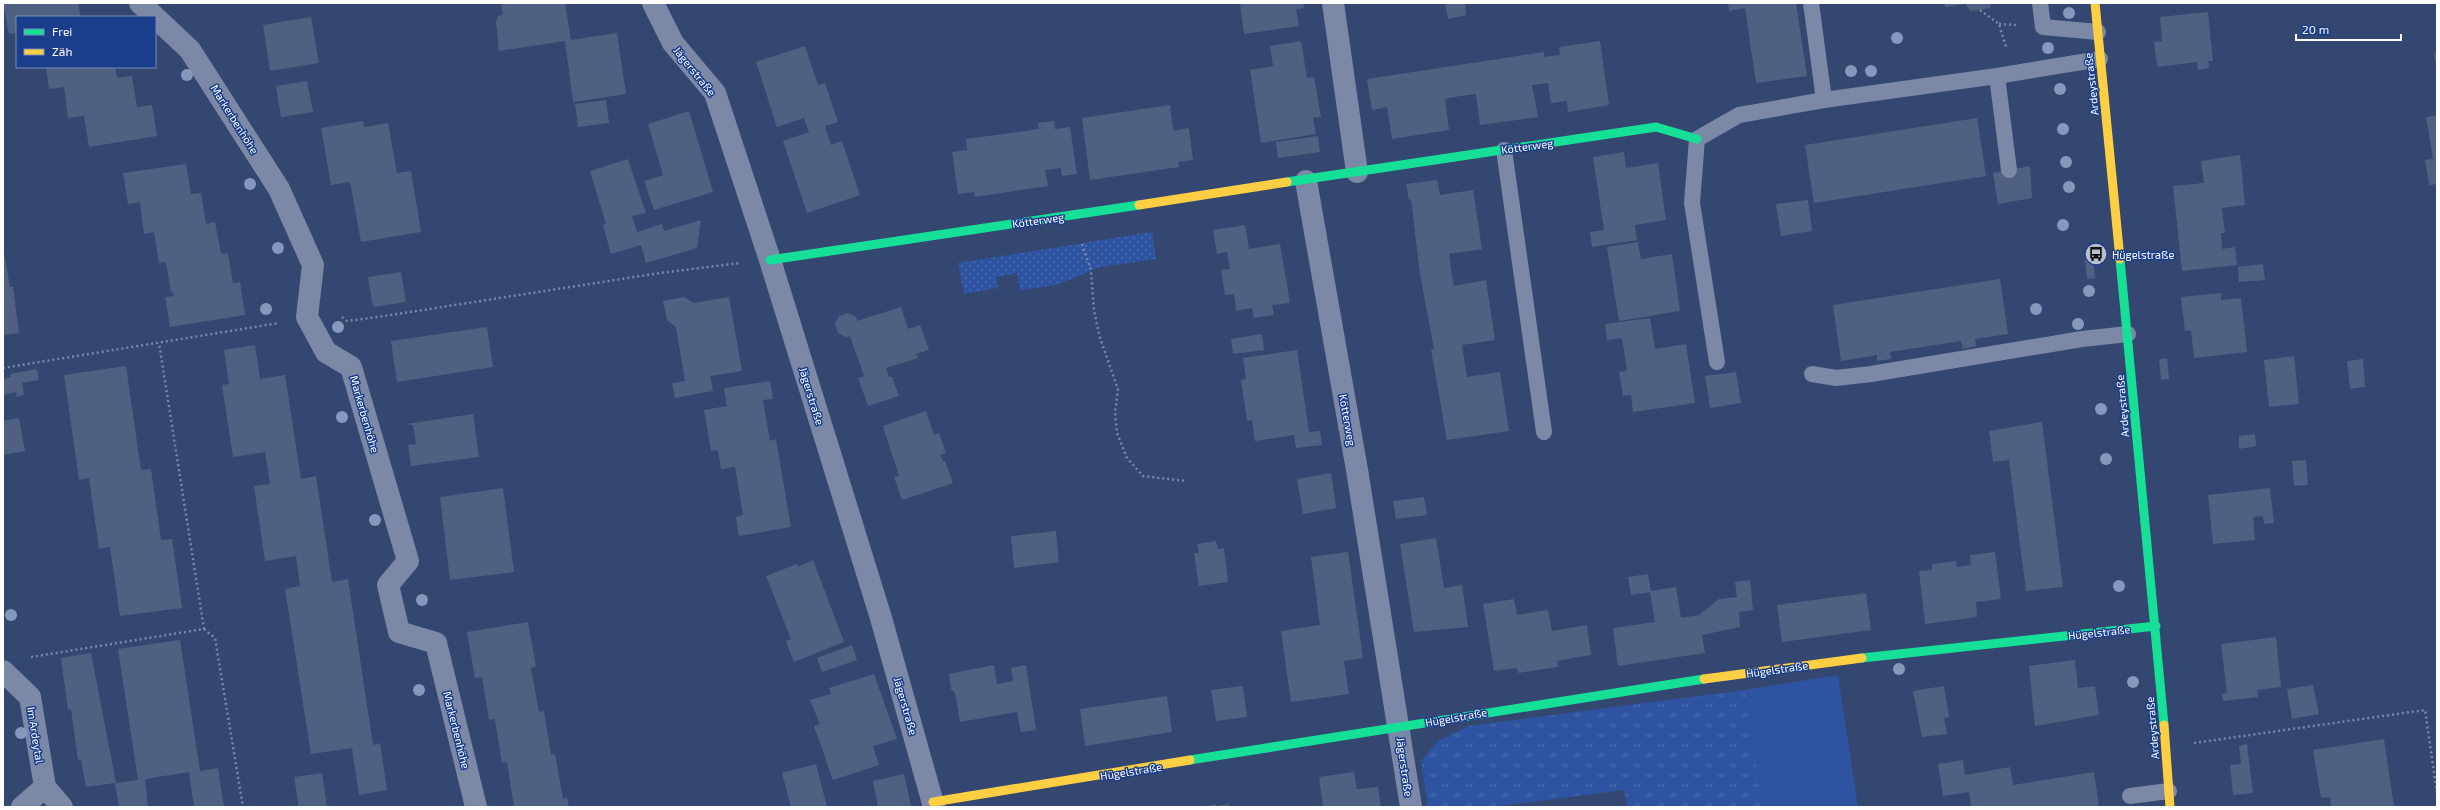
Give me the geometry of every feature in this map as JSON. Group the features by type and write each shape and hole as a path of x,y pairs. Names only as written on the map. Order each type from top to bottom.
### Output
{"street":[{"name":"Markerbenhöhe","path":"140,3 155,16"},
{"name":"Jägerstraße","path":"653,3 673,43 715,93 770,260 881,618 934,805"},
{"path":"1333,3 1356,172"},
{"name":"Ardeystraße","path":"2096,3 2100,59 2156,626 2170,807"},
{"name":"Markerbenhöhe","path":"156,17 175,34 202,67 279,190 313,265 307,317 326,352 351,367 408,561 388,585 399,632 436,643 476,807"},
{"name":"Kötterweg","path":"770,260 1306,181 1356,172 1656,127 1697,139"},
{"name":"Kötterweg","path":"1306,181 1357,470 1400,727"},
{"name":"Hügelstraße","path":"934,805 1640,687 1828,662 2156,626"},
{"name":"Im Ardeytal","path":"3,671 30,696 45,787"},
{"name":"Jägerstraße","path":"1400,727 1411,807"},
{"path":"22,807 45,787 62,807"}],"lane":[{"path":"1811,3 1824,100"},
{"path":"2040,3 2043,27 2098,32"},
{"path":"1717,362 1692,203 1697,139 1739,115 1824,100 1998,76 2100,59"},
{"path":"1998,76 2009,170"},
{"path":"1504,150 1544,432"},
{"path":"1812,374 1836,378 1871,374 2082,339 2128,334"},
{"path":"2130,796 2169,791"}],"path":[{"path":"1980,10 1999,24 2008,52"},
{"path":"1073,215 1077,235 1091,270 1094,311 1100,338 1118,389 1115,413 1117,433 1127,458 1143,476 1186,481"},
{"path":"378,317 660,273 770,260"},
{"path":"3,368 257,328"},
{"path":"159,343 204,629 215,638 243,807"},
{"path":"26,658 204,629"},
{"path":"2166,747 2425,710 2437,793"}],"green space":[{"path":"1152,232 1156,259 1100,267 1056,285 1020,290 1017,273 996,277 998,288 964,294 958,263"},
{"path":"1838,675 1858,807 1763,807 1745,690"},
{"path":"1745,690 1763,807 1627,807 1624,790 1494,807 1428,807 1421,761 1438,741 1469,726"}],"building":[{"path":"3,3 78,3 81,16 16,16 16,33 9,34"},
{"path":"501,3 565,3 571,40 617,33 626,94 573,102 565,41 499,51 496,22 498,16 503,15"},
{"path":"1240,3 1303,3 1304,8 1296,9 1299,26 1244,34"},
{"path":"1445,3 1465,3 1466,15 1448,19"},
{"path":"1728,3 1796,3 1807,76 1756,83 1745,8 1729,11"},
{"path":"1945,3 1964,3 1965,4 1945,7"},
{"path":"1965,3 1991,3 1990,8 1970,11"},
{"path":"2208,12 2213,61 2208,61 2209,68 2198,70 2197,62 2157,67 2154,42 2162,41 2160,17"},
{"path":"311,17 319,63 270,71 263,25"},
{"path":"1301,41 1307,78 1314,77 1321,117 1313,118 1316,134 1261,143 1250,70 1273,66 1270,46"},
{"path":"1600,41 1609,105 1568,112 1567,101 1551,103 1548,83 1532,85 1538,117 1480,125 1476,94 1460,96 1445,99 1449,130 1392,139 1387,107 1372,110 1367,79 1544,52 1544,57 1560,55 1559,47"},
{"path":"805,46 818,85 825,83 838,122 825,126 831,145 842,141 860,195 807,213 783,141 809,132 804,118 777,127 756,62"},
{"path":"2437,53 2437,67 2436,67 2434,54"},
{"path":"46,68 115,68 117,78 132,76 137,107 152,105 157,136 89,147 84,116 68,118 64,87 49,89"},
{"path":"307,81 313,112 281,117 276,86"},
{"path":"606,100 609,123 578,127 575,104"},
{"path":"1170,105 1173,131 1189,128 1193,160 1178,162 1179,167 1090,180 1082,118"},
{"path":"689,111 713,192 654,210 644,181 663,175 648,124"},
{"path":"2437,115 2437,184 2429,185 2425,160 2433,159 2426,117"},
{"path":"1977,118 1986,176 1814,203 1805,145"},
{"path":"363,121 364,127 388,123 397,173 411,171 421,232 361,242 350,182 331,185 321,128"},
{"path":"1054,121 1055,129 1070,127 1077,174 1062,176 1061,168 1045,170 1048,186 975,197 974,192 958,194 952,152 967,150 966,139 1039,129 1038,123"},
{"path":"1318,136 1320,152 1278,158 1276,142"},
{"path":"1624,152 1626,168 1658,163 1666,220 1635,225 1637,240 1592,247 1590,232 1604,230 1593,157"},
{"path":"2240,155 2245,205 2222,208 2225,233 2221,233 2222,249 2235,247 2237,265 2182,271 2173,186 2204,183 2201,161"},
{"path":"628,159 646,213 632,216 637,232 662,224 664,231 701,220 697,248 646,263 641,245 611,254 603,225 606,224 590,171"},
{"path":"186,164 191,194 201,193 206,224 215,222 221,254 228,253 233,283 240,282 245,315 170,327 165,297 174,296 173,292 171,293 166,262 159,263 154,232 144,234 140,202 128,204 123,173"},
{"path":"2030,166 2032,198 1998,204 1993,173"},
{"path":"1437,180 1440,195 1473,190 1482,249 1449,254 1451,270 1454,286 1486,280 1495,340 1462,345 1467,377 1500,372 1509,431 1447,440 1431,350 1434,349 1420,274 1411,199 1409,200 1406,184"},
{"path":"1808,200 1812,231 1781,236 1776,204"},
{"path":"1245,225 1249,249 1280,244 1290,303 1272,305 1274,315 1254,318 1252,308 1236,311 1234,294 1225,295 1221,270 1230,269 1227,252 1217,254 1213,230"},
{"path":"1638,242 1641,259 1672,254 1680,311 1619,321 1607,247"},
{"path":"3,247 10,287 13,287 19,333 3,335"},
{"path":"2093,259 2095,278 2087,279 2085,260"},
{"path":"2263,264 2265,280 2239,282 2238,267"},
{"path":"401,272 406,302 373,307 368,277"},
{"path":"2000,279 2008,334 1975,339 1976,346 1963,349 1961,341 1890,352 1891,359 1877,361 1877,355 1841,361 1833,305"},
{"path":"2221,293 2221,300 2241,298 2247,352 2194,358 2191,330 2185,331 2181,297"},
{"path":"684,297 694,303 729,297 742,371 710,376 713,391 675,398 672,383 685,381 676,327 667,320 663,301"},
{"path":"901,307 908,329 920,325 929,350 916,354 918,358 886,368 889,377 892,377 899,396 868,406 858,378 864,376 850,336 846,337 838,333 835,324 839,316 848,313 856,317 857,321"},
{"path":"1650,318 1655,349 1686,344 1695,403 1633,412 1631,395 1623,396 1619,372 1627,371 1622,338 1607,340 1605,324"},
{"path":"487,327 493,367 397,382 391,341"},
{"path":"1262,334 1264,350 1233,354 1231,339"},
{"path":"255,345 260,379 285,375 301,479 316,476 332,582 348,579 373,745 380,743 387,790 359,795 352,748 311,754 285,589 300,586 296,556 265,561 254,486 270,484 265,452 233,457 222,385 229,384 224,350"},
{"path":"1297,350 1309,432 1320,431 1322,445 1296,448 1294,435 1255,441 1252,420 1247,421 1241,380 1246,379 1243,358"},
{"path":"2294,356 2299,404 2269,407 2264,360"},
{"path":"2167,358 2169,379 2161,380 2159,359"},
{"path":"2363,359 2365,387 2350,389 2347,361"},
{"path":"126,366 141,470 151,469 161,540 172,539 182,608 120,616 110,547 99,549 89,478 79,480 64,375"},
{"path":"37,369 39,380 22,383 24,395 17,397 16,392 3,395 3,379 11,377 10,374"},
{"path":"1736,372 1741,403 1710,408 1705,376"},
{"path":"770,381 773,399 763,400 770,441 776,439 791,527 739,536 736,517 743,515 735,467 721,469 718,450 711,451 704,410 727,406 724,388"},
{"path":"926,411 934,435 939,433 946,453 940,455 943,461 945,461 953,483 902,500 894,477 899,476 883,426"},
{"path":"473,414 479,457 411,466 408,445 416,444 413,425 406,424"},
{"path":"19,418 25,451 3,455 3,421"},
{"path":"2042,422 2063,587 2026,591 2009,460 1993,462 1989,431"},
{"path":"2255,434 2256,446 2239,449 2239,436"},
{"path":"2306,460 2308,485 2294,486 2292,461"},
{"path":"1331,473 1336,508 1303,514 1297,479"},
{"path":"503,488 514,572 450,580 440,497"},
{"path":"2270,488 2274,523 2264,524 2263,516 2253,517 2255,540 2213,544 2208,495"},
{"path":"1424,497 1427,515 1396,519 1393,501"},
{"path":"1056,531 1059,562 1014,568 1011,536"},
{"path":"1436,538 1444,588 1462,585 1468,627 1414,632 1400,544"},
{"path":"1216,541 1218,549 1224,548 1228,582 1199,586 1194,553 1199,553 1197,544"},
{"path":"1348,552 1363,658 1344,661 1349,694 1291,702 1281,631 1320,625 1311,557"},
{"path":"1995,552 2001,599 1976,602 1977,617 1925,624 1919,571 1932,570 1932,564 1956,561 1957,567 1971,565 1970,555"},
{"path":"813,560 844,642 794,662 786,641 791,639 766,576 797,564 798,567"},
{"path":"1648,574 1651,591 1676,587 1681,618 1699,615 1719,599 1737,597 1735,582 1750,580 1753,610 1739,612 1740,627 1702,635 1705,653 1618,666 1613,628 1655,622 1650,592 1631,595 1628,577"},
{"path":"1866,593 1871,630 1782,642 1777,605"},
{"path":"1514,599 1517,615 1548,610 1552,631 1587,625 1591,655 1557,661 1558,667 1518,673 1517,668 1494,671 1483,604"},
{"path":"528,622 536,667 531,668 539,712 544,711 551,755 555,754 563,799 567,798 569,807 514,807 507,762 502,763 495,719 489,720 482,677 475,678 467,632"},
{"path":"2276,637 2281,687 2257,690 2258,697 2223,701 2222,694 2227,693 2221,644"},
{"path":"180,640 200,771 218,768 224,807 194,807 189,772 145,779 148,807 119,807 115,783 86,787 81,760 78,760 71,709 68,710 61,658 91,653 116,783 138,780 118,649"},
{"path":"852,645 857,660 822,672 817,658"},
{"path":"2075,660 2078,688 2095,686 2099,715 2035,726 2029,666"},
{"path":"994,665 997,684 1013,681 1011,668 1026,665 1036,730 1021,732 1017,712 960,722 955,693 951,689 949,674"},
{"path":"874,674 897,739 873,746 879,765 833,780 814,726 820,724 810,700 831,694 829,688"},
{"path":"2313,685 2319,714 2292,719 2287,689"},
{"path":"1243,686 1247,717 1216,721 1211,690"},
{"path":"1944,686 1949,717 1944,718 1947,734 1922,737 1913,691"},
{"path":"1167,696 1172,732 1085,746 1080,709"},
{"path":"2384,739 2394,807 2331,807 2330,797 2321,798 2313,750"},
{"path":"2247,744 2253,793 2233,795 2230,765 2241,764 2239,746"},
{"path":"1963,760 1965,775 2010,767 2013,785 2094,772 2099,807 1971,807 1969,792 1943,796 1938,764"},
{"path":"816,764 827,807 791,807 782,773"},
{"path":"1354,772 1357,789 1378,787 1381,807 1323,807 1319,777"},
{"path":"322,773 327,807 299,807 294,777"},
{"path":"904,774 911,806 878,807 873,781"},
{"path":"1216,804 1216,806 1229,804 1229,807 1203,807"}],"traffic: fast":[{"path":"1287,182 1656,127 1697,139"},
{"path":"770,260 1139,205"},
{"path":"2120,259 2164,725"},
{"path":"1862,658 2156,626"},
{"path":"1190,760 1704,679"}],"traffic: slow":[{"path":"2095,3 2120,259"},
{"path":"1139,205 1287,182"},
{"path":"1704,679 1862,658"},
{"path":"2164,725 2170,807"},
{"path":"933,802 1190,760"}],"place":[{"name":"Hügelstraße","path":"2096,254"}]}
